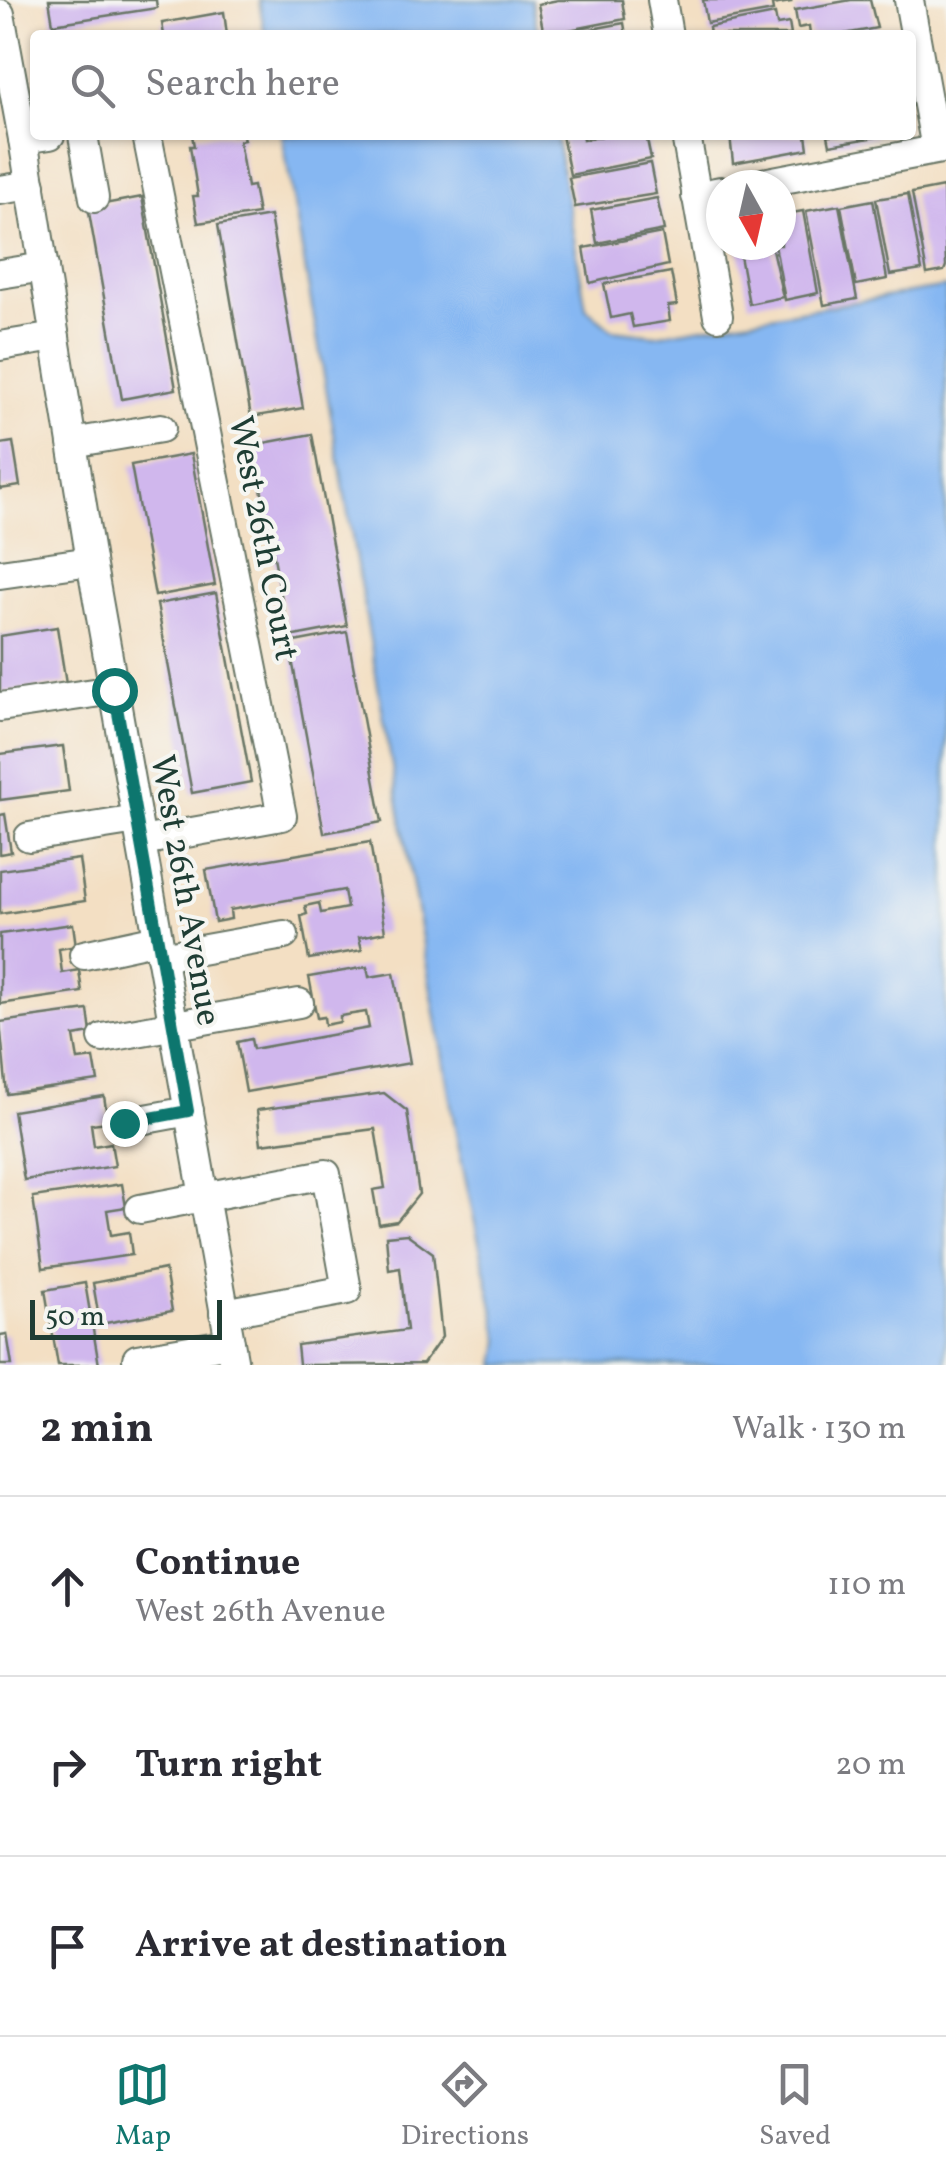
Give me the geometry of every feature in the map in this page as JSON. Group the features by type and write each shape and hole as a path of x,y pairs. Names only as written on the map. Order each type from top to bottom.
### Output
{"street":[{"path":"662,0 667,30"},
{"path":"909,0 915,30"},
{"name":"West 26th Avenue","path":"0,14 9,107 30,130"},
{"path":"796,176 941,148 916,32"},
{"name":"West 26th Avenue","path":"37,140 30,185 91,561 232,1354"},
{"path":"83,140 94,198"},
{"name":"West 26th Court","path":"139,830 282,816 148,140"},
{"path":"688,140 706,185"},
{"path":"0,190 30,185"},
{"path":"714,260 718,316"},
{"path":"0,274 44,267"},
{"path":"0,346 55,337"},
{"path":"72,443 161,428"},
{"path":"0,574 91,561"},
{"path":"0,706 114,690"},
{"path":"29,837 139,830"},
{"path":"84,955 284,935"},
{"path":"103,1038 299,1003"},
{"path":"124,1123 188,1111"},
{"path":"140,1209 326,1174 348,1290 224,1313"},
{"path":"138,1365 137,1359 232,1354"}],"water":[{"path":"259,0 532,0 537,30 264,30"},
{"path":"283,140 557,140 586,308 612,330 655,335 946,287 946,1365 496,1365 500,1340 457,1139"}],"building":[{"path":"49,0 156,0 157,8 53,24"},
{"path":"558,0 622,0 625,19 569,30 543,30 538,4"},
{"path":"703,0 791,2 772,5 773,11 707,23"},
{"path":"870,0 877,28 798,28 795,10"},
{"path":"224,12 226,30 163,30 162,23"},
{"path":"775,14 777,25 789,23 790,30 709,30 709,27"},
{"path":"624,23 625,30 586,30"},
{"path":"193,140 244,140 239,141 247,187 253,186 258,214 198,223 190,146 194,146"},
{"path":"563,140 647,140 651,159 570,175"},
{"path":"731,140 807,140 808,149 733,163"},
{"path":"829,140 859,140 830,145"},
{"path":"650,163 656,194 575,207 569,178"},
{"path":"943,187 946,266 944,271 927,274 912,193"},
{"path":"908,194 922,270 890,275 876,199"},
{"path":"142,197 176,389 122,399 88,207"},
{"path":"657,198 664,230 597,243 591,210"},
{"path":"873,200 887,279 856,285 841,206"},
{"path":"839,205 857,299 824,305 806,211"},
{"path":"803,211 818,293 785,300 778,260 796,260 796,212"},
{"path":"270,216 303,408 251,417 218,225"},
{"path":"662,233 668,265 590,283 584,248"},
{"path":"741,260 774,260 783,297 749,304"},
{"path":"671,272 677,305 668,306 670,321 633,327 630,314 611,318 604,284"},
{"path":"312,434 347,626 289,637 253,445"},
{"path":"13,442 20,486 0,489 0,444"},
{"path":"191,454 215,585 155,596 131,465"},
{"path":"216,593 251,782 192,793 157,604"},
{"path":"57,627 66,684 0,693 0,636"},
{"path":"347,632 382,822 324,833 289,643"},
{"path":"63,746 69,791 0,800 0,754"},
{"path":"5,814 11,852 0,854 0,815"},
{"path":"370,842 385,932 359,937 362,950 309,959 301,916 307,914 305,906 319,903 321,913 347,908 344,890 230,910 231,919 215,922 206,870"},
{"path":"79,859 85,901 0,914 0,870"},
{"path":"73,924 76,946 59,949 62,973 79,970 82,992 0,1004 0,934"},
{"path":"367,967 369,977 394,973 410,1063 246,1092 237,1042 251,1039 253,1049 369,1028 366,1012 340,1016 340,1022 325,1025 324,1017 317,1018 309,977"},
{"path":"88,1010 91,1033 74,1036 78,1060 94,1058 98,1081 7,1094 0,1022"},
{"path":"384,1093 407,1111 419,1194 397,1221 379,1224 373,1190 385,1188 375,1129 261,1144 257,1110"},
{"path":"104,1096 108,1122 91,1124 94,1146 111,1143 115,1166 24,1180 13,1111"},
{"path":"122,1184 126,1207 107,1210 111,1235 129,1232 132,1255 43,1268 33,1197"},
{"path":"407,1234 433,1253 442,1337 423,1364 299,1365 297,1345 407,1330 400,1268 389,1270 386,1236"},
{"path":"165,1269 172,1311 100,1324 93,1283"},
{"path":"85,1283 99,1365 58,1365 45,1290"},
{"path":"7,1334 12,1365 0,1365 0,1335"}],"route":[{"path":"114,690 188,1111 124,1123"}]}
